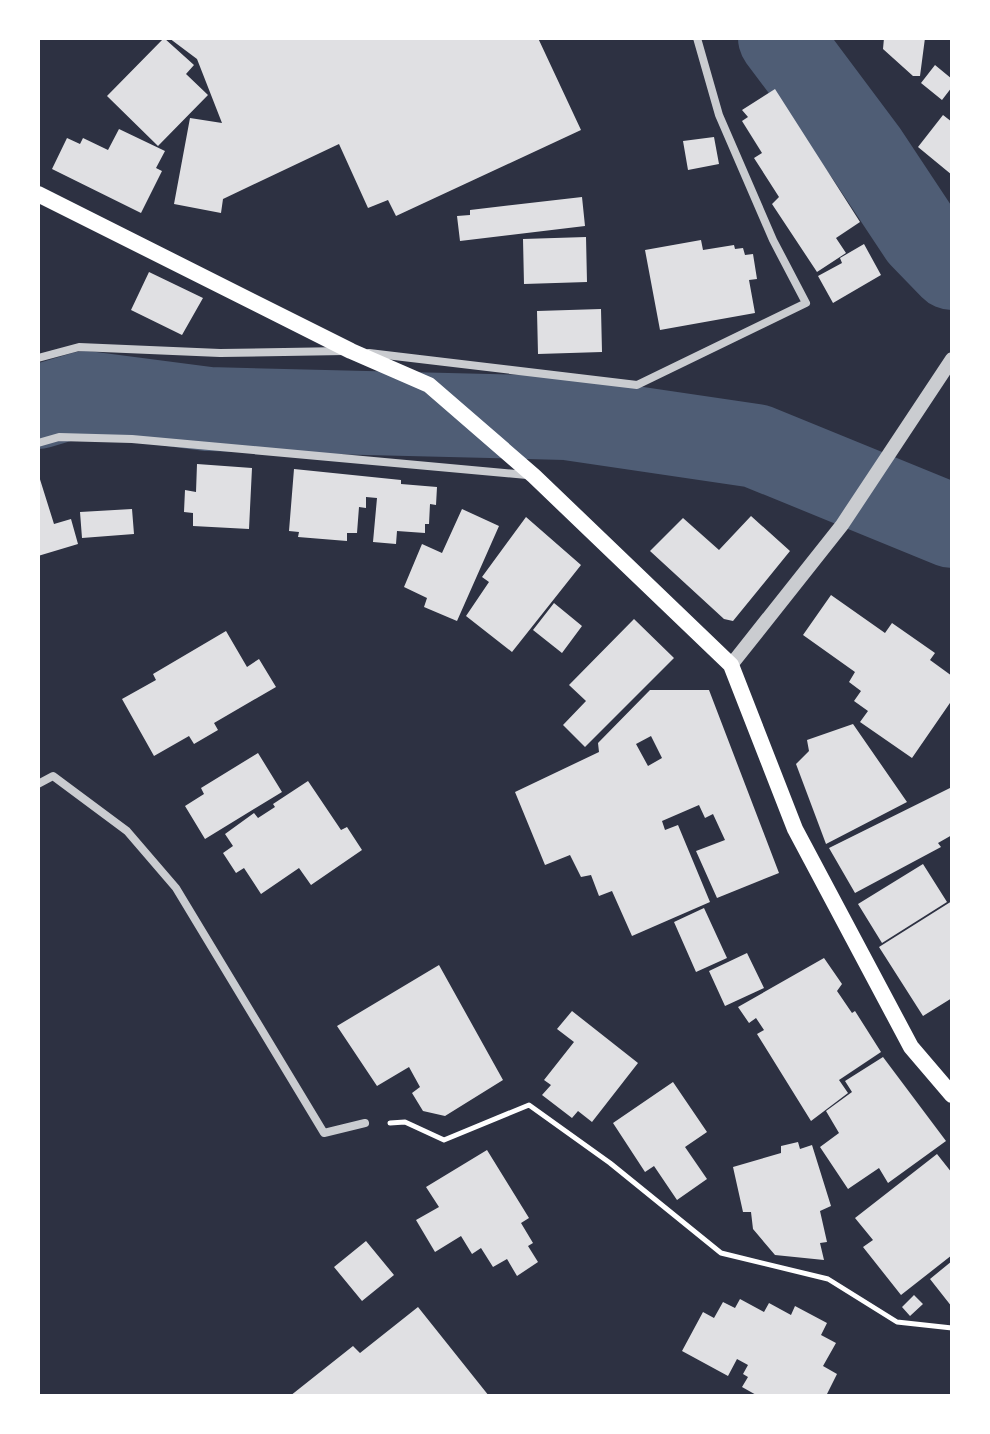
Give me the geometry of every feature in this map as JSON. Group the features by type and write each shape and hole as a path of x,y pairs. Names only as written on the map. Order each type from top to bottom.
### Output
{"main road":[{"path":"38,194 351,351 429,385 534,476 731,665 795,829 911,1047 952,1095"}],"street":[{"path":"38,358 79,347 220,353 351,351 637,385 806,303 773,240 719,115 697,38"},
{"path":"731,665 842,525 951,361"},
{"path":"38,443 59,437 132,439 534,476"},
{"path":"38,784 53,776 85,799 127,831 176,888 324,1133 365,1123"}],"path":[{"path":"365,1123 405,1122 444,1140 529,1105 610,1163 721,1253 828,1279 897,1322 952,1328"}],"building":[{"path":"164,38 194,65 186,74 208,95 158,146 107,96"},
{"path":"169,38 538,38 581,130 396,216 388,200 368,208 339,144 223,199 221,213 174,204 190,118 222,123 197,59"},
{"path":"884,38 925,38 920,76 913,76 883,49"},
{"path":"935,65 952,79 952,87 942,100 921,83"},
{"path":"775,89 860,222 836,238 846,253 817,272 772,204 779,197 754,158 762,153 742,121 748,117 742,110"},
{"path":"943,115 952,122 952,175 918,147"},
{"path":"119,129 165,151 156,168 162,171 141,213 52,169 67,138 80,144 83,138 108,150"},
{"path":"714,137 719,164 688,170 683,141"},
{"path":"582,197 585,226 460,241 457,216 470,215 470,210"},
{"path":"586,237 587,282 524,284 523,239"},
{"path":"701,240 703,250 734,245 735,249 743,248 745,255 753,254 757,279 749,280 755,313 660,330 645,250"},
{"path":"864,244 881,275 833,303 818,276 842,263 840,258"},
{"path":"149,272 203,298 182,335 131,310"},
{"path":"601,309 602,352 538,354 537,311"},
{"path":"197,464 252,468 249,529 193,526 193,513 184,512 185,490 196,492"},
{"path":"294,469 401,480 401,484 437,487 436,505 430,504 429,524 425,524 425,533 397,531 396,544 373,542 377,498 366,497 366,508 359,507 357,533 347,533 347,541 298,537 299,532 289,531"},
{"path":"38,473 54,524 71,519 78,544 38,556"},
{"path":"132,509 134,534 82,538 80,512"},
{"path":"462,509 499,526 457,621 424,607 427,598 404,587 422,544 442,553"},
{"path":"751,516 790,551 733,621 724,619 650,551 683,518 719,550"},
{"path":"526,517 581,565 512,652 466,616 489,582 482,577"},
{"path":"831,595 885,633 892,623 935,653 930,660 952,676 952,700 912,758 860,722 868,711 854,701 861,691 849,682 855,672 803,635"},
{"path":"554,603 582,626 562,653 533,630"},
{"path":"634,619 674,658 585,747 563,725 586,701 569,685"},
{"path":"226,631 247,667 259,659 276,687 214,723 218,730 194,744 189,736 154,756 122,699 156,680 153,674"},
{"path":"650,690 709,690 779,873 717,898 696,851 725,840 713,814 705,818 699,805 662,821 665,830 678,825 710,902 632,936 612,891 599,896 591,875 581,877 570,855 545,865 515,792 599,752 598,743","holes":["651,736 662,758 648,766 636,744"]},
{"path":"853,724 907,802 826,844 796,764 809,751 807,740"},
{"path":"258,753 282,792 205,839 185,806 204,794 201,788"},
{"path":"308,781 341,830 347,827 362,850 311,885 299,868 261,894 244,868 236,873 223,853 233,846 225,834 254,813 258,818"},
{"path":"952,787 952,835 938,843 941,847 855,893 829,848"},
{"path":"923,864 947,902 882,943 858,904"},
{"path":"952,901 952,998 923,1016 879,947"},
{"path":"704,908 727,958 696,972 674,922"},
{"path":"747,953 764,988 725,1006 709,971"},
{"path":"824,958 842,984 837,991 852,1013 855,1011 881,1052 839,1080 848,1093 811,1121 757,1034 764,1030 756,1018 749,1023 738,1007"},
{"path":"439,965 503,1080 445,1116 423,1111 412,1093 420,1087 409,1067 377,1086 337,1026"},
{"path":"572,1011 638,1063 592,1122 578,1111 572,1118 542,1095 551,1085 544,1080 574,1042 557,1029"},
{"path":"883,1057 946,1141 888,1183 879,1168 848,1189 820,1147 839,1133 826,1111 852,1092 845,1081"},
{"path":"673,1082 707,1132 685,1147 707,1179 677,1200 654,1166 645,1172 613,1123"},
{"path":"798,1142 800,1149 812,1145 831,1206 820,1211 827,1242 820,1243 824,1260 775,1255 753,1229 751,1212 743,1212 733,1167 781,1153 781,1146"},
{"path":"487,1150 529,1218 521,1223 533,1243 528,1246 538,1262 517,1276 507,1259 493,1267 481,1248 472,1254 461,1236 435,1252 416,1220 439,1207 426,1187"},
{"path":"937,1154 952,1173 952,1255 901,1295 863,1247 873,1240 855,1218"},
{"path":"366,1241 394,1275 362,1301 334,1267"},
{"path":"952,1261 952,1307 930,1279"},
{"path":"914,1295 923,1304 910,1316 902,1307"},
{"path":"740,1299 764,1312 769,1303 791,1315 795,1306 827,1323 821,1335 836,1343 823,1366 837,1374 826,1396 758,1396 742,1387 748,1377 743,1374 748,1365 737,1359 728,1376 682,1351 703,1312 714,1318 723,1302 735,1308"},
{"path":"418,1307 489,1396 290,1396 353,1346 360,1353"}],"waterway":[{"path":"780,38 866,153 921,236 952,268"},
{"path":"38,407 85,393 208,409 566,418 756,446 952,526"}]}
